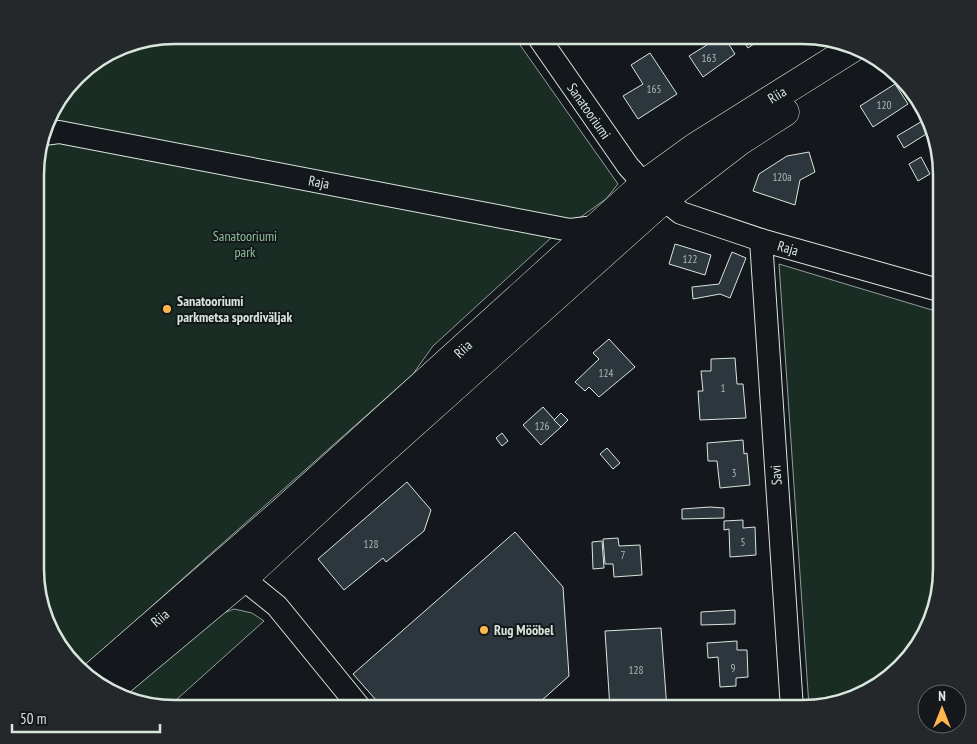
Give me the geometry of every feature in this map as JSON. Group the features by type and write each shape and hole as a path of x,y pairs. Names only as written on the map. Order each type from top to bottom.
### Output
{"highway":[{"name":"Riia","path":"97,674 234,571 344,485 653,193 684,154 847,52"},
{"name":"Riia","path":"115,686 419,389 595,227 740,141 865,60"}],"street":[{"name":"Sanatooriumi","path":"543,44 621,157 653,193"},
{"name":"Raja","path":"51,133 59,132 570,230 595,227"},
{"name":"Raja","path":"653,193 681,214 761,240 933,288"},
{"name":"Savi","path":"761,240 791,700"},
{"path":"234,571 277,606 354,700"}],"green space":[{"name":"Sanatooriumi park","path":"519,44 618,184 606,199 551,238 433,346 413,374 85,665 76,656 57,627 48,603 44,578 45,158 48,141 57,117 76,88 88,76 109,61 141,48 158,45"},
{"path":"779,264 933,310 933,578 929,603 916,635 901,656 889,668 860,687 836,696 809,700"},
{"path":"234,609 252,613 264,621 176,700 141,696 127,691 218,615"}],"building":[{"path":"708,44 729,44 735,54 703,77 689,56"},
{"path":"745,44 754,44 748,48"},
{"path":"650,53 677,94 638,119 623,96 643,84 631,65"},
{"path":"895,84 908,104 873,127 860,106"},
{"path":"922,121 926,134 904,148 897,136"},
{"path":"809,152 815,172 800,180 795,205 753,191 759,174 787,156"},
{"path":"921,157 930,174 918,181 909,164"},
{"path":"675,244 711,255 705,275 669,264"},
{"path":"732,252 746,258 730,298 720,294 693,299 692,287 719,284"},
{"path":"609,339 635,367 599,397 589,387 585,391 575,382 599,359 593,353"},
{"path":"735,358 737,384 743,384 746,418 700,420 698,391 703,391 701,371 711,371 711,359"},
{"path":"543,407 561,427 541,445 523,425"},
{"path":"561,413 568,420 561,427 554,420"},
{"path":"502,433 508,441 502,446 496,438"},
{"path":"743,440 744,454 747,453 750,485 720,488 717,461 708,461 707,443"},
{"path":"607,448 620,463 613,469 600,454"},
{"path":"407,482 431,510 424,531 386,562 383,558 344,590 318,559"},
{"path":"724,508 724,518 682,519 682,509"},
{"path":"743,520 743,528 755,527 756,555 730,557 729,529 724,530 724,521"},
{"name":"Rug Mööbel","path":"515,532 563,587 569,676 542,700 376,700 353,674"},
{"path":"618,538 619,546 640,545 642,575 614,577 613,564 605,564 603,539"},
{"path":"602,541 604,568 593,569 592,542"},
{"path":"735,610 735,624 701,625 701,612"},
{"path":"661,628 666,700 609,700 605,631"},
{"path":"737,641 737,650 747,650 748,677 736,678 736,686 720,687 718,657 708,658 707,643"}],"place":[{"name":"Sanatooriumi parkmetsa spordiväljak","path":"167,309"},
{"name":"Rug Mööbel","path":"484,630"}]}
